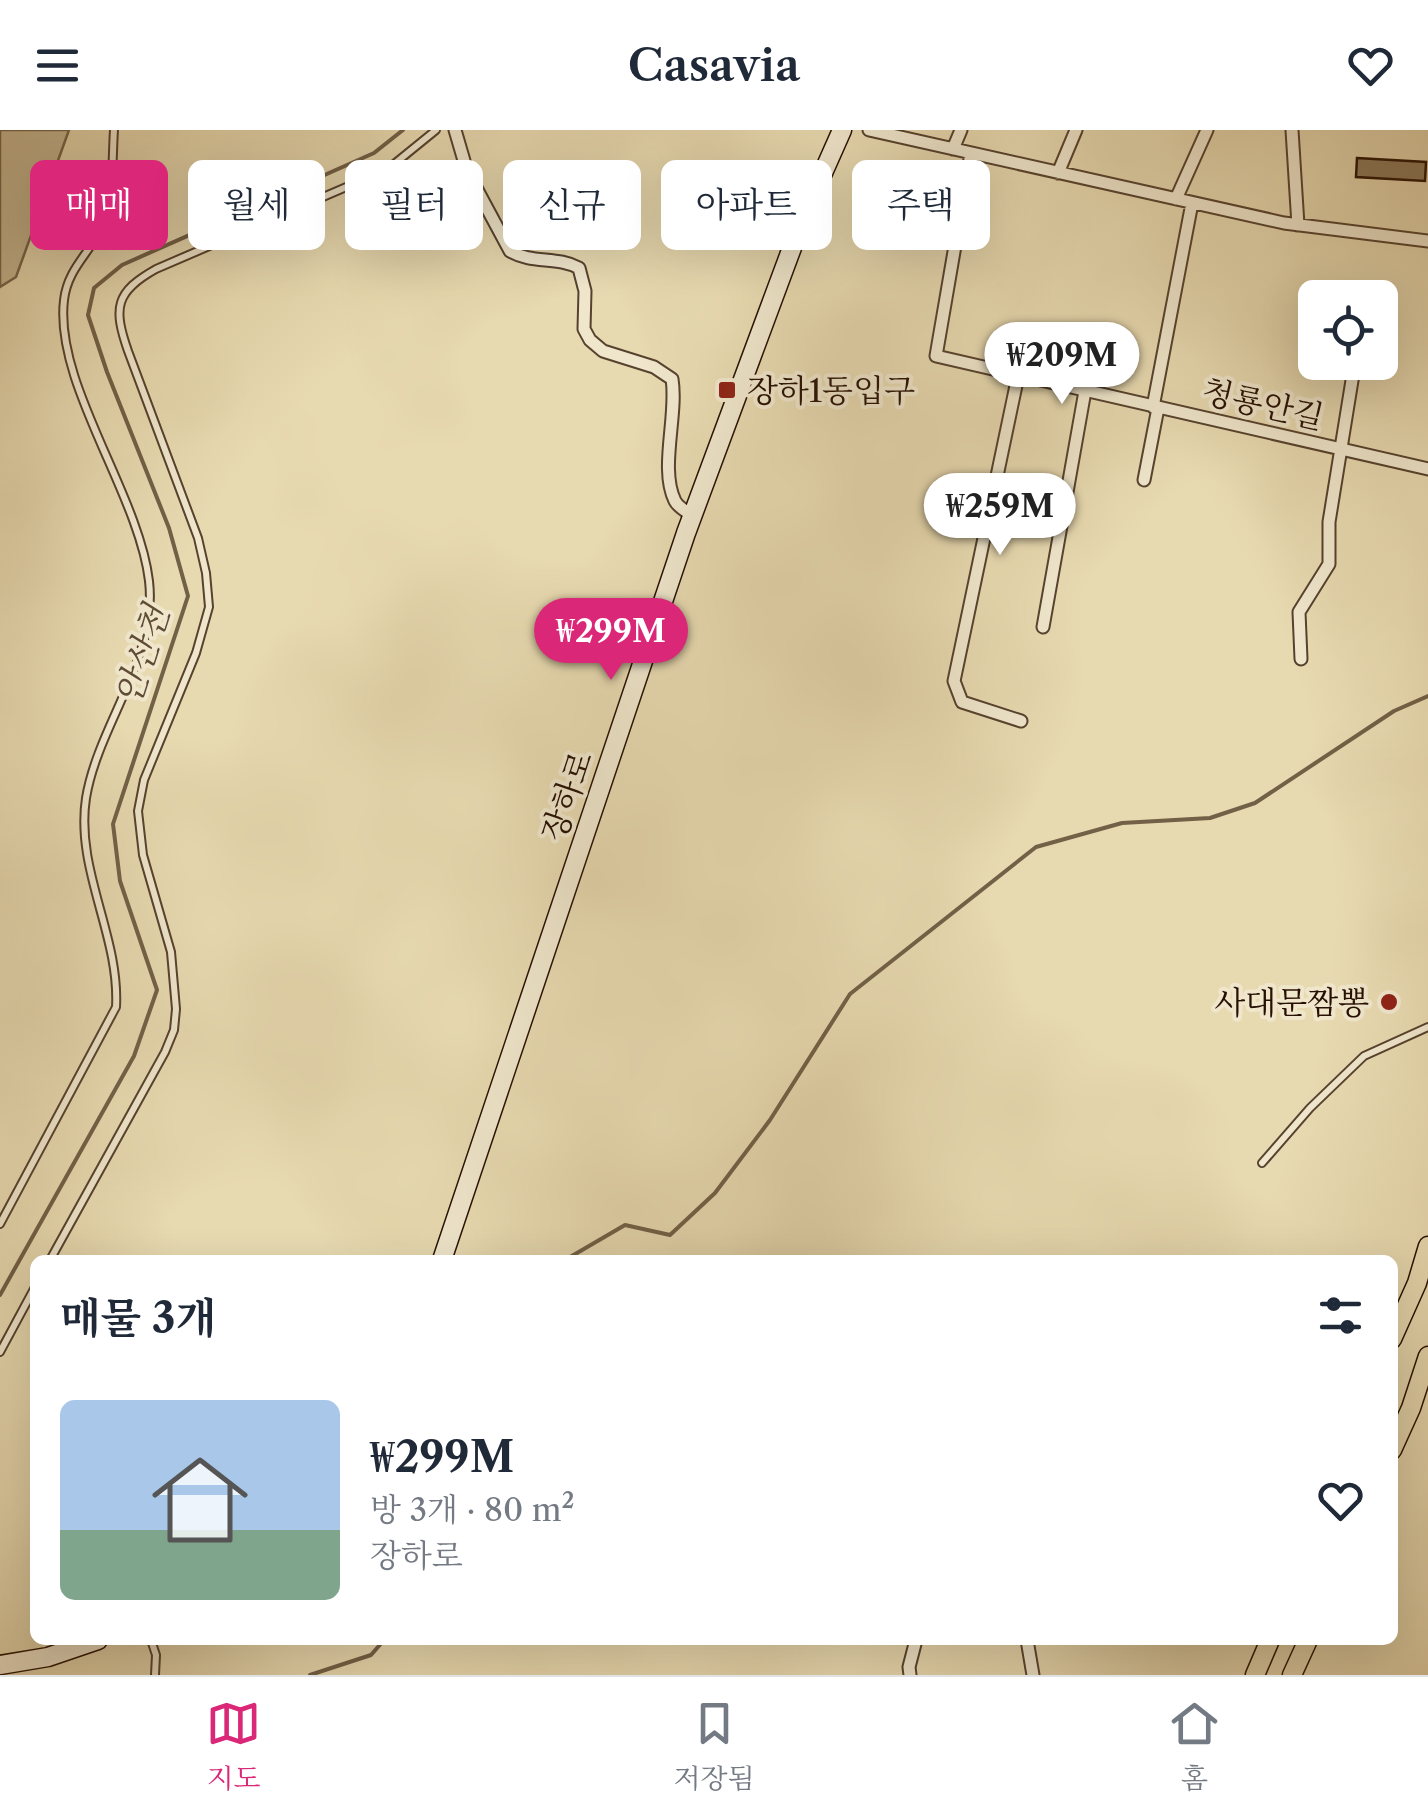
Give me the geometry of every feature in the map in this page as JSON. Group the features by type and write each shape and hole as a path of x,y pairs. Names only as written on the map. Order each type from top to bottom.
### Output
{"main road":[{"path":"1398,1325 1428,1246"},
{"path":"1398,1437 1428,1356"},
{"path":"1255,1675 1268,1645"},
{"path":"1292,1675 1306,1645"}],"street":[{"path":"455,130 467,171 510,251 522,258 566,260 579,268 586,291 584,329 590,340 602,351 654,368 672,379 669,478 676,504 693,516"},
{"name":"장하로","path":"444,1255 693,516 803,218 842,130"},
{"path":"869,130 1298,225 1428,240"},
{"path":"952,149 961,130"},
{"path":"1058,172 1076,130"},
{"path":"1176,199 1207,130"},
{"path":"1292,130 1298,225"},
{"name":"청룡안길","path":"970,153 936,356 1428,469"},
{"path":"1144,480 1192,202"},
{"path":"1018,376 954,681 962,702 1021,722"},
{"path":"1301,658 1299,612 1330,564 1329,522 1352,380"},
{"path":"1043,627 1085,391"},
{"path":"993,494 1064,509"},
{"path":"0,1665 48,1657 83,1645"},
{"path":"910,1675 915,1645"},
{"path":"1028,1645 1033,1675"}],"lane":[{"path":"0,1224 116,1007 118,986 90,868 86,798 137,659 148,615 150,584 136,533 77,381 66,339 64,300 73,266 104,221 114,130"},
{"path":"53,1255 174,1030 175,976 144,855 138,811 144,780 196,653 209,607 198,538 123,338 118,308 124,292 156,269 388,169 436,130"},
{"path":"1262,1163 1310,1108 1364,1056 1428,1027"},
{"path":"0,1352 30,1296"},
{"path":"153,1645 155,1675"}],"shaded area":[{"path":"0,130 69,130 58,160 30,160 30,238 16,277 0,287"}],"building":[{"path":"1357,158 1426,162 1425,181 1356,177"}],"waterway":[{"name":"안산천","path":"0,1295 134,1056 157,990 120,881 113,824 188,596 169,528 88,315 94,288 122,265 374,153 403,130"},
{"path":"574,1255 625,1225 670,1235 715,1193 770,1120 850,994 1036,847 1122,823 1210,818 1255,803 1394,711 1428,696"},
{"path":"310,1675 371,1655 380,1645"}],"place":[{"name":"장하1동입구","path":"727,390"},
{"name":"사대문짬뽕","path":"1389,1002"}]}
